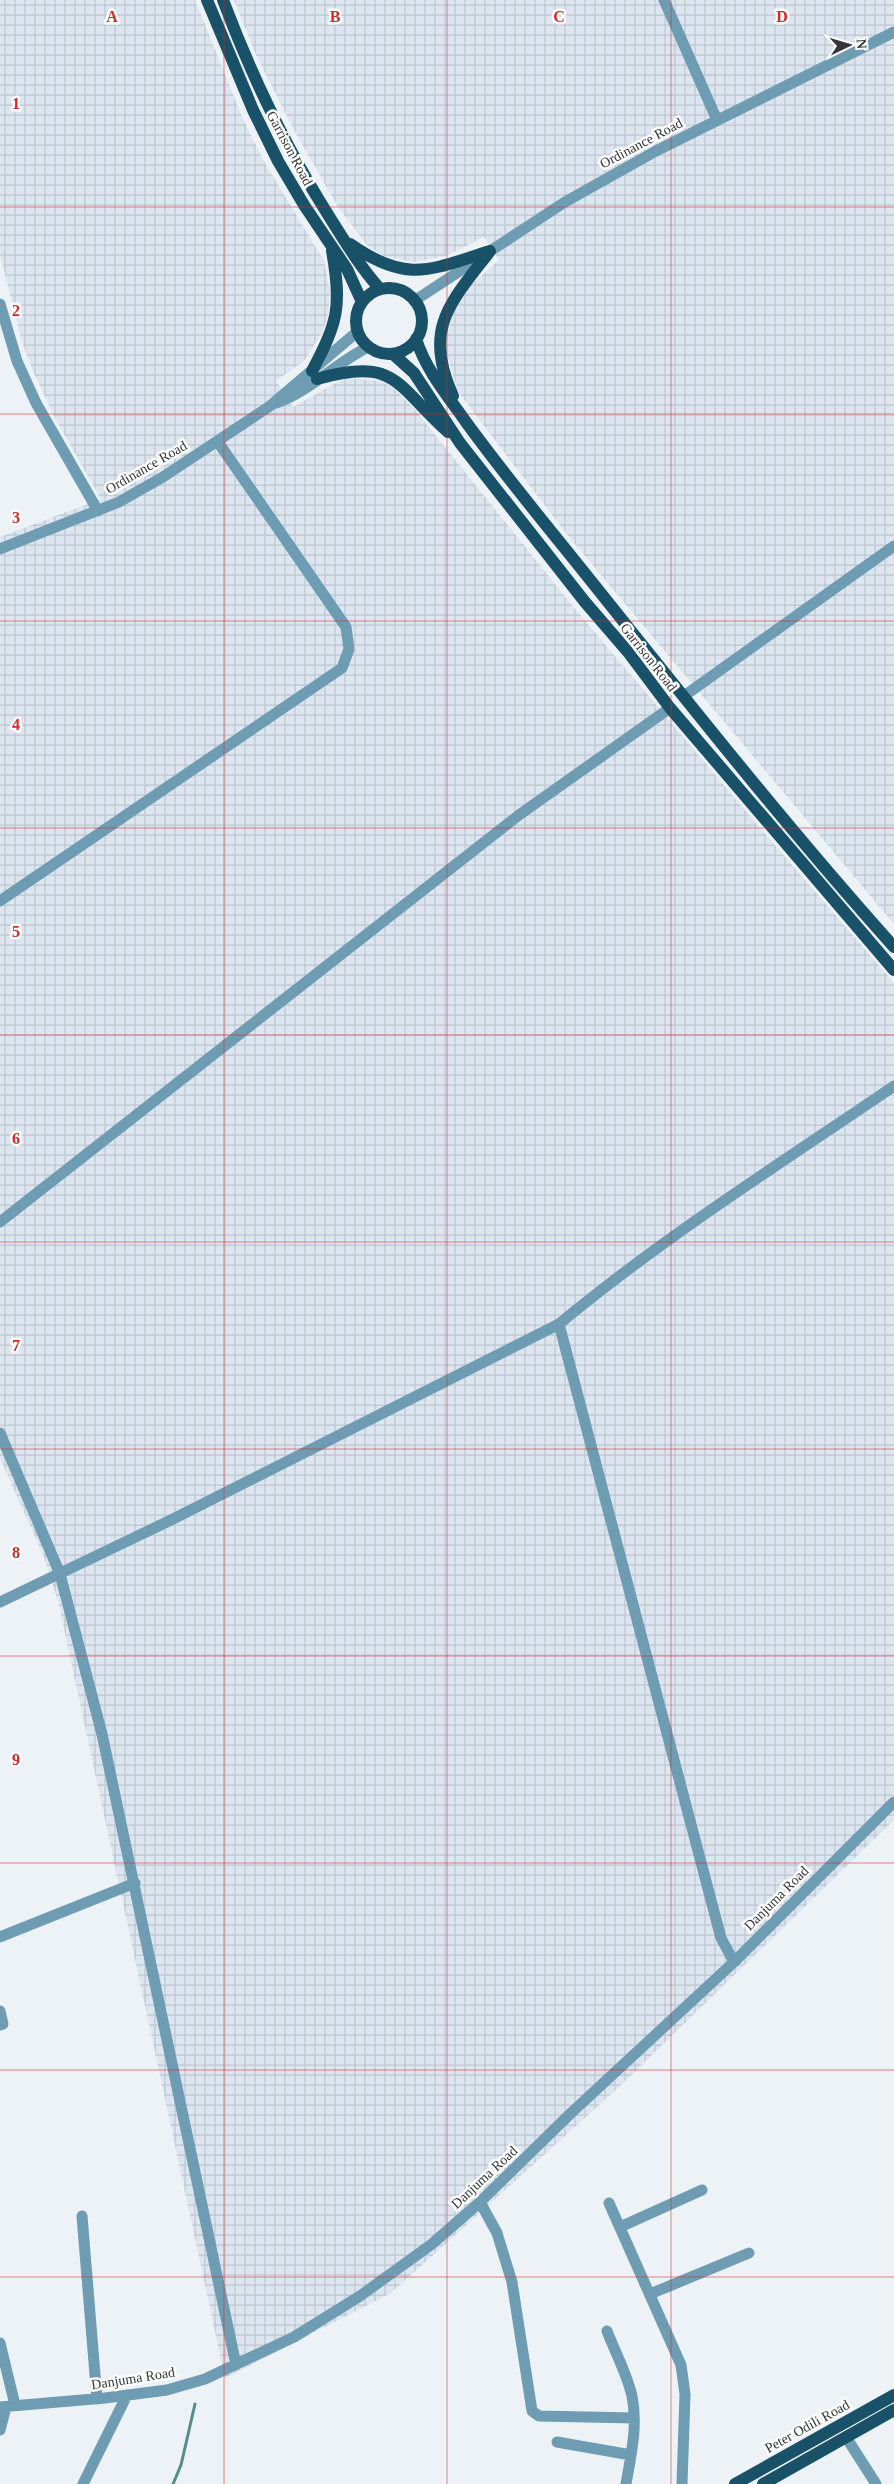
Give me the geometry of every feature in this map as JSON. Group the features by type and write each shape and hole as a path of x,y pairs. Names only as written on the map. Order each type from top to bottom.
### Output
{"main road":[{"name":"Garrison Road","path":"207,0 253,110 278,161 347,269 362,302"},
{"name":"Garrison Road","path":"223,0 253,73 276,122 318,198 369,277 380,289"},
{"path":"344,239 373,260 401,269 418,271 432,270 490,251"},
{"path":"332,248 338,288 337,311 333,330 315,375 374,371 390,377 405,388 460,443"},
{"path":"462,417 445,371 440,351 441,325 450,303 490,251"},
{"path":"380,289 401,291 414,301 421,314 422,324 416,339 403,351 393,354 381,354 368,347 358,332 356,321 362,302 380,289"},
{"name":"Garrison Road","path":"416,339 422,358 462,417 538,515 684,696 894,947"},
{"name":"Garrison Road","path":"393,354 414,373 460,443 580,595 628,652 670,708 894,970"},
{"name":"Peter Odili Road","path":"735,2484 894,2395"},
{"name":"Peter Odili Road","path":"763,2484 894,2410"}],"street":[{"path":"664,0 717,120"},
{"name":"Ordinance Road","path":"414,301 565,202 717,120 894,32"},
{"path":"0,304 17,361 36,403 98,511"},
{"name":"Ordinance Road","path":"315,375 358,332"},
{"name":"Ordinance Road","path":"0,549 98,511 142,490 218,442 270,406 290,387 368,347"},
{"path":"0,901 342,668 349,649 346,627 218,442"},
{"path":"684,696 894,546"},
{"path":"0,1222 519,815 670,708"},
{"path":"0,1602 60,1574 559,1324 723,1201 894,1086"},
{"path":"559,1324 617,1536 658,1703 721,1938 734,1962"},
{"path":"0,1433 60,1574 102,1734 236,2365"},
{"name":"Danjuma Road","path":"7,2406 98,2399 167,2390 205,2379 294,2337 360,2296 432,2244 480,2202 570,2114 734,1962 894,1802"},
{"path":"0,1937 135,1883"},
{"path":"0,2011 3,2024 0,2025"},
{"path":"620,2227 702,2190"},
{"path":"480,2202 497,2233 512,2282 532,2411 539,2416 634,2418"},
{"path":"609,2203 681,2365 685,2394 682,2484"},
{"path":"82,2216 98,2399"},
{"path":"650,2294 748,2252"},
{"path":"607,2332 631,2395 634,2418 626,2484"},
{"path":"0,2343 7,2406 0,2430"},
{"path":"83,2484 127,2395"},
{"path":"846,2437 876,2484"},
{"path":"557,2442 631,2455"}],"shaded area":[{"path":"0,0 195,0 243,119 262,158 324,261 330,293 328,314 323,331 305,360 276,381 293,407 348,378 380,381 394,388 416,411 571,604 894,983 894,1820 618,2088 391,2293 225,2378 58,1601 44,1557 0,1458 0,537 101,499 55,418 32,369 22,342 0,255"},
{"path":"234,0 894,0 894,924 569,537 459,393 446,353 447,336 453,311 464,291 499,260 484,237 446,256 413,262 384,256 367,245 338,207 295,132 256,55"}],"waterway":[{"path":"173,2484 181,2465 195,2404"}]}
